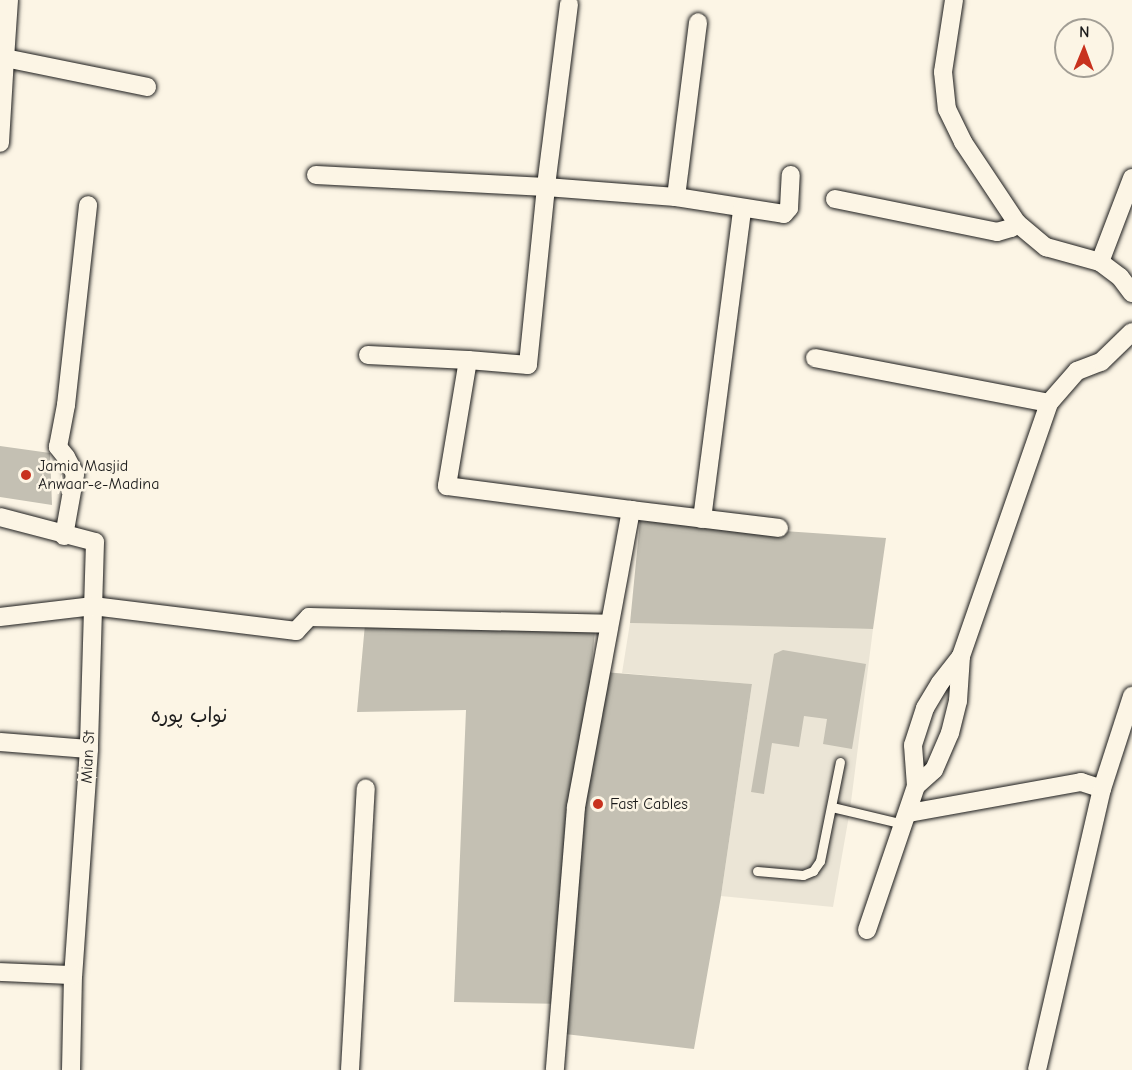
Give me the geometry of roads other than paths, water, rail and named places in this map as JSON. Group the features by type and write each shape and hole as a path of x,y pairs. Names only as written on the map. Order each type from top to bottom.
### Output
{"street":[{"path":"0,143 2,58 9,0"},
{"path":"954,0 943,72 947,109 963,142 1017,223 1046,248 1100,262 1120,277 1132,293"},
{"path":"368,355 528,365 546,187 569,4"},
{"path":"676,197 698,22"},
{"path":"2,58 147,87"},
{"path":"316,175 546,187 676,197 784,214 789,208 791,175"},
{"path":"1100,262 1132,178"},
{"path":"834,199 997,232 1011,228 1017,223"},
{"path":"64,536 75,474 58,447 66,405 88,205"},
{"path":"702,519 742,209"},
{"path":"916,786 933,770 950,733 958,701 961,656 1049,403 1077,371 1101,362 1132,332"},
{"path":"814,358 1049,403"},
{"path":"468,360 447,486 779,528"},
{"path":"555,1070 576,807 631,510"},
{"name":"Mian St","path":"0,517 95,543 89,749 73,975 71,1070"},
{"path":"0,617 93,606 296,631 309,617 609,624"},
{"path":"867,930 916,786 913,745 925,708 940,683 961,656"},
{"path":"1036,1070 1102,789 1132,696"},
{"path":"0,742 89,749"},
{"path":"906,818 1081,782 1102,789"},
{"path":"350,1070 366,788"},
{"path":"0,972 73,975"}],"lane":[{"path":"757,871 792,875 813,871 820,861 840,762"},
{"path":"832,807 906,818"}],"place":[{"name":"Jamia Masjid Anwaar-e-Madina","path":"26,475"},
{"name":"Fast Cables","path":"598,804"}],"district":[{"name":"نواب پورہ","path":"189,715"}]}
